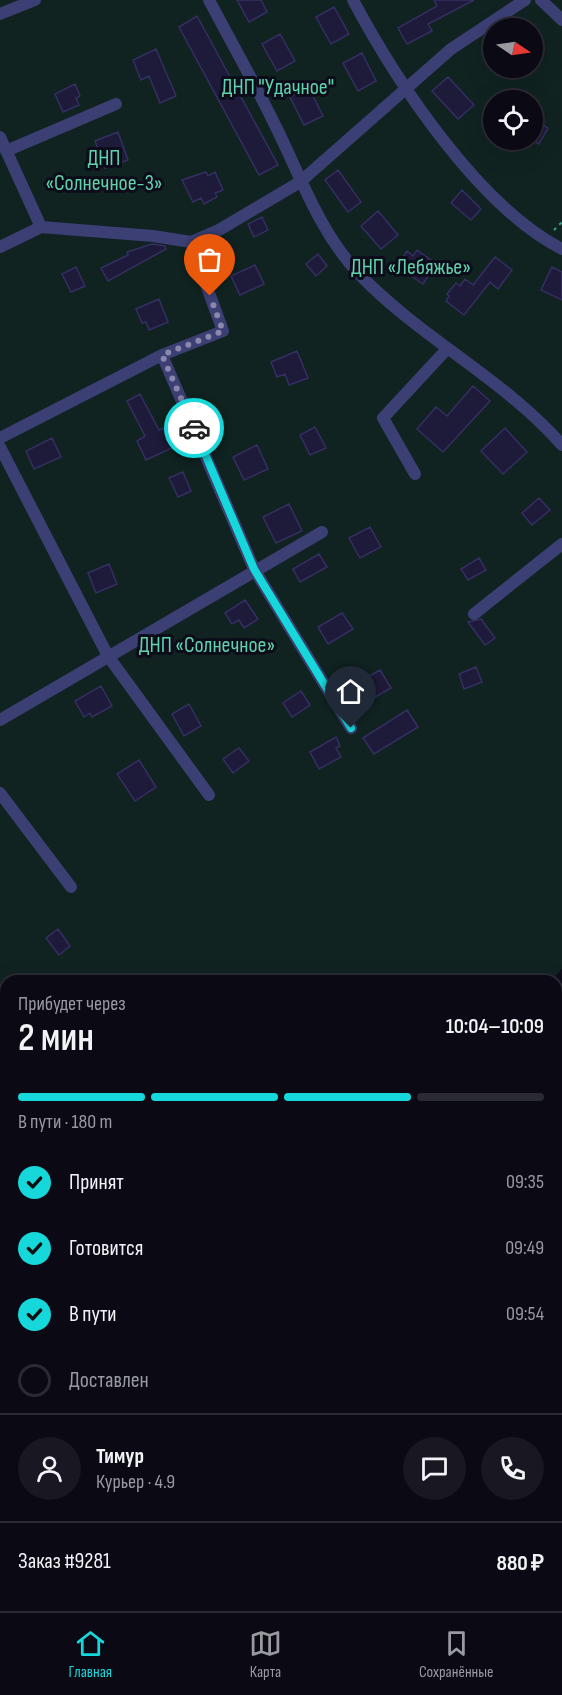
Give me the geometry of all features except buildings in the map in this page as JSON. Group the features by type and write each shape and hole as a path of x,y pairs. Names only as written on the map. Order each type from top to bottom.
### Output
{"street":[{"path":"0,14 34,0"},
{"path":"209,0 274,122 300,183 328,233 359,274 447,349 522,403 562,445"},
{"path":"353,0 404,89 462,161 513,216 562,249"},
{"path":"0,247 41,227 153,236 190,243 219,230 300,183 338,152 404,89 480,28 525,0"},
{"path":"541,0 562,20"},
{"path":"6,151 116,104"},
{"path":"0,137 41,227"},
{"path":"0,438 162,355 223,331 190,243"},
{"path":"415,474 383,418 447,349"},
{"path":"162,355 254,569 351,728"},
{"path":"0,447 108,656 209,795"},
{"path":"0,720 254,569 322,532"},
{"path":"474,614 562,544"},
{"path":"0,793 71,887"}],"green space":[{"path":"0,0 562,0 562,969 556,975 0,975"}],"way so far":[{"path":"194,428 162,355 223,331 210,296"}],"route":[{"path":"194,428 254,569 351,728"}],"park label":[{"name":"ДНП \"Удачное\"","path":"278,87"},
{"name":"ДНП «Солнечное-3»","path":"104,170"},
{"name":"ДНП «Лебяжье»","path":"411,267"},
{"name":"ДНП «Солнечное»","path":"207,645"}]}
